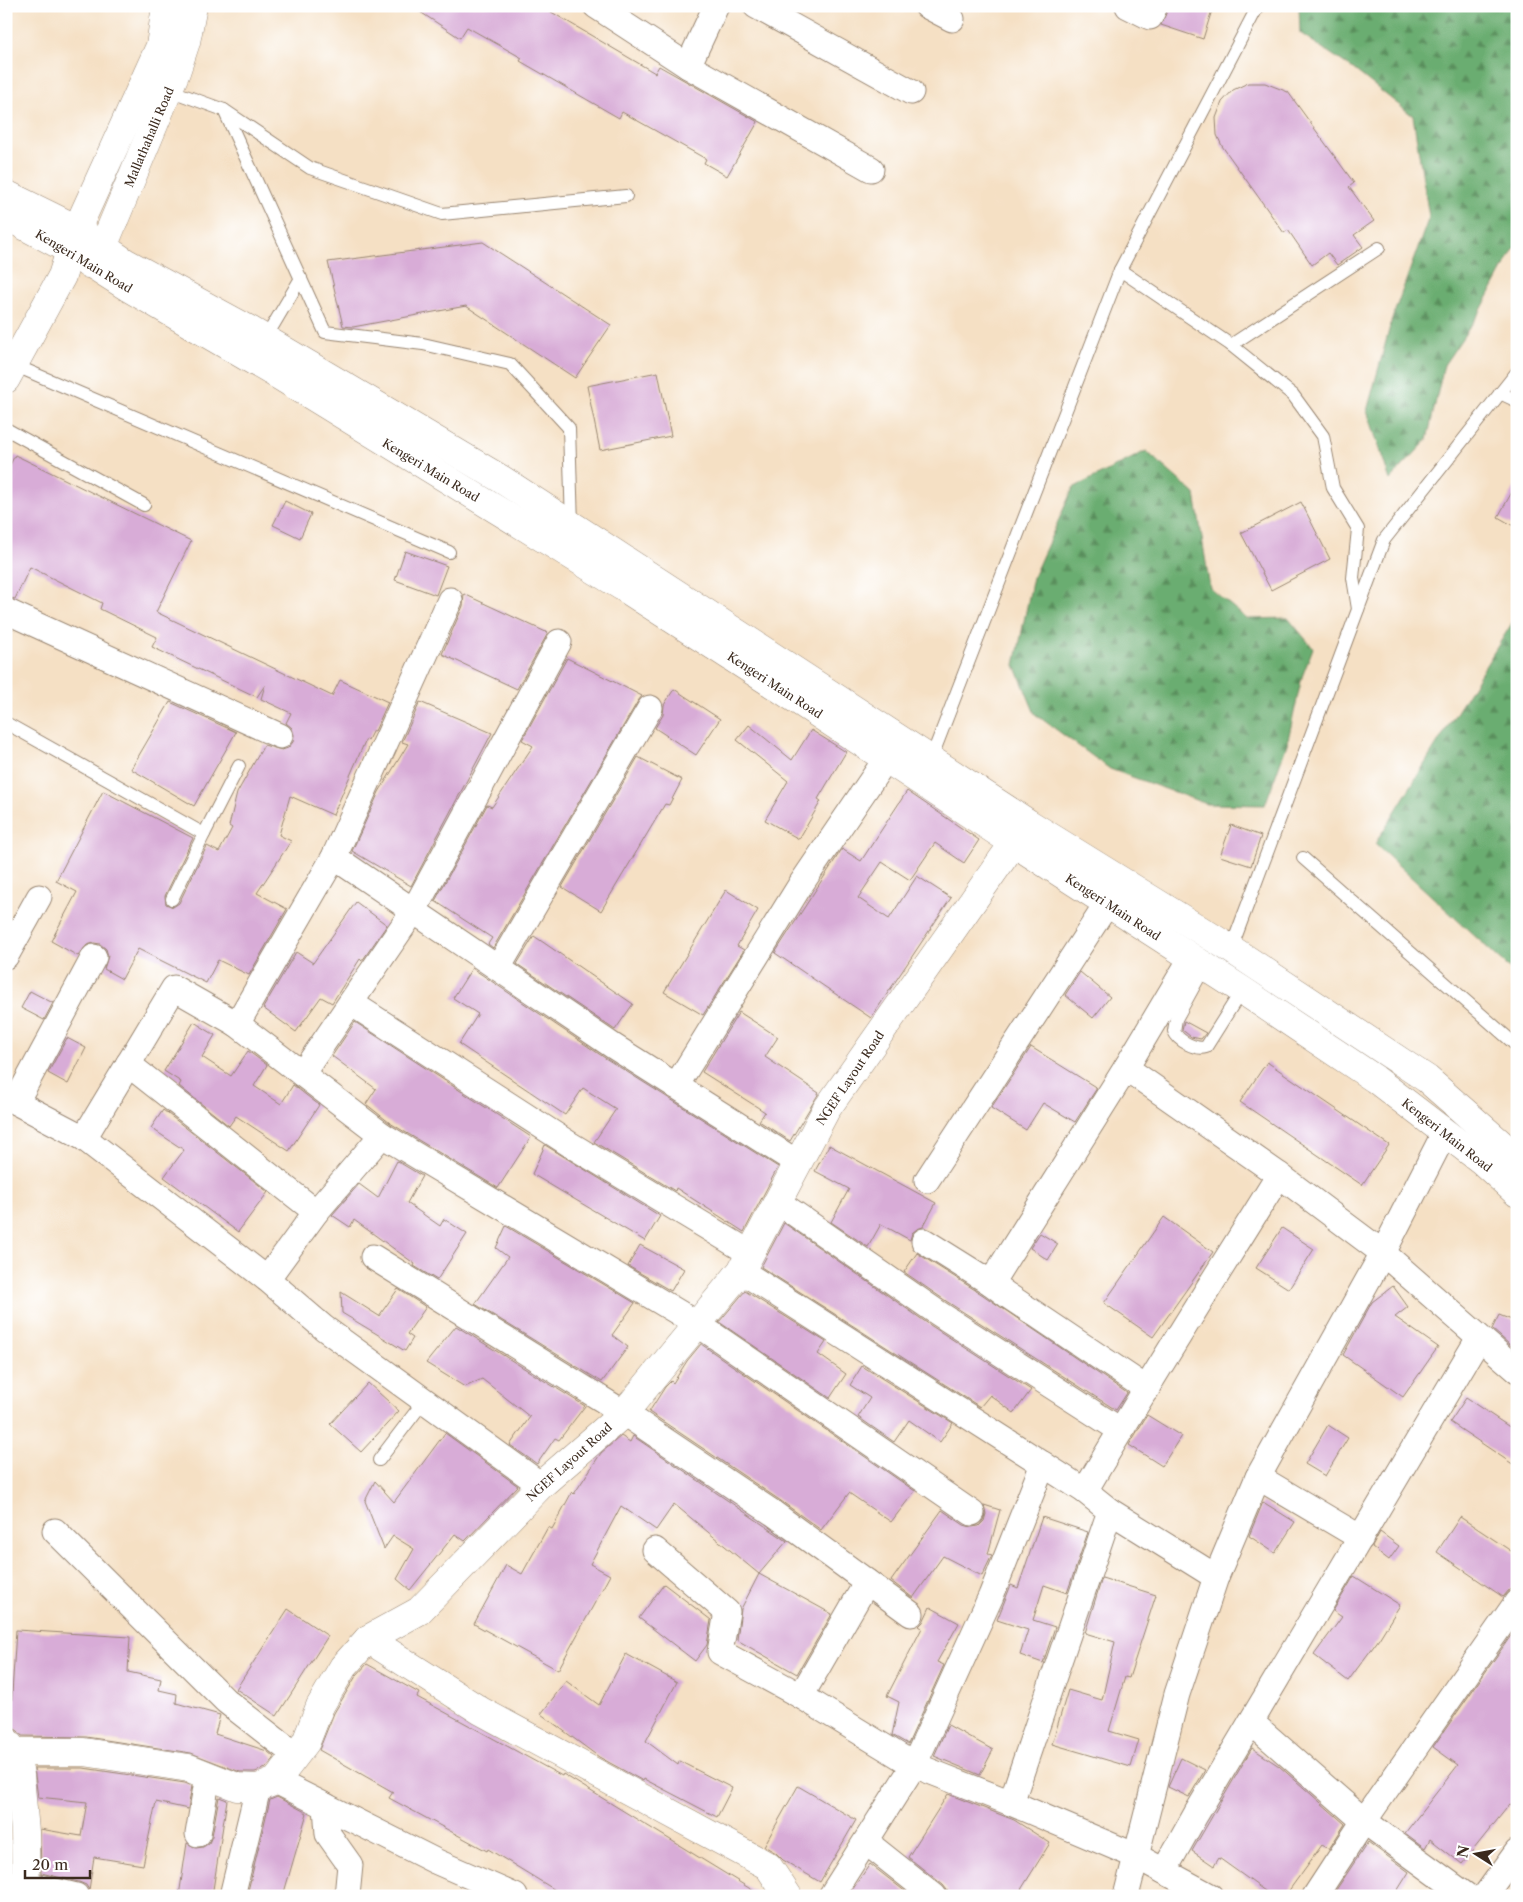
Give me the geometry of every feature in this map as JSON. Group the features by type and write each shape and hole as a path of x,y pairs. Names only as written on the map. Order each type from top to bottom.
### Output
{"main road":[{"path":"10,372 62,276 86,247 160,46 166,6"},
{"name":"Mallathahalli Road","path":"86,247 169,90 186,42 193,6"},
{"name":"Kengeri Main Road","path":"6,194 86,247 129,288 281,378 626,589 886,759 1231,949 1427,1080 1517,1158"},
{"name":"Kengeri Main Road","path":"6,216 125,262 265,339 502,479 931,759 1107,904 1242,990 1375,1079 1482,1161 1517,1193"},
{"name":"NGEF Layout Road","path":"267,1785 306,1742 320,1706 343,1667 368,1639 419,1611 541,1485 624,1413 746,1262 826,1110 1021,833"},
{"path":"368,1639 481,1711 768,1866 788,1896"},
{"path":"21,1891 12,1761 84,1752 189,1768 237,1787 267,1785"}],"street":[{"path":"596,6 688,66 871,169"},
{"path":"688,66 716,6"},
{"path":"756,6 911,92"},
{"path":"927,6 952,19"},
{"path":"1128,6 1150,16 1155,6"},
{"path":"237,1024 334,857 450,600"},
{"path":"6,611 280,736"},
{"path":"302,1074 414,910 559,642"},
{"path":"498,968 650,708"},
{"path":"676,1086 801,884 886,759"},
{"path":"334,857 676,1086 798,1163"},
{"path":"6,956 39,897"},
{"path":"927,1180 1107,904"},
{"path":"94,957 11,1099 84,1138 267,1279 324,1328 541,1485"},
{"path":"991,1283 1126,1068 1198,962"},
{"path":"84,1138 174,988 237,1024 382,1135 696,1323 972,1513"},
{"path":"351,1003 746,1262 1085,1491 1110,1511 1216,1576"},
{"path":"128,1064 316,1212"},
{"path":"1126,1068 1279,1175 1383,1254 1517,1370"},
{"path":"1126,1896 1177,1694 1216,1576 1258,1477 1383,1254 1445,1132"},
{"path":"267,1279 316,1212 382,1135"},
{"path":"1085,1491 1120,1430 1279,1175"},
{"path":"778,1202 938,1313 1120,1430"},
{"path":"924,1241 991,1283 1147,1389"},
{"path":"373,1257 624,1413 773,1513 911,1614"},
{"path":"1164,1871 1196,1814 1480,1338"},
{"path":"831,1896 914,1765 991,1596 1043,1464"},
{"path":"1258,1477 1361,1538"},
{"path":"1011,1803 1110,1511"},
{"path":"55,1531 226,1701 295,1755"},
{"path":"655,1550 727,1612 720,1652 801,1696 914,1765 1011,1803 1136,1856 1210,1896"},
{"path":"801,1696 867,1582"},
{"path":"1315,1896 1364,1821 1517,1602"},
{"path":"1251,1722 1364,1821 1467,1896"},
{"path":"198,1834 208,1775"},
{"path":"232,1896 267,1785 326,1806 436,1861 515,1896"},
{"path":"326,1806 328,1834 350,1865 347,1896"},
{"path":"866,1842 934,1896"},
{"path":"1485,1896 1517,1852"},
{"path":"21,1891 76,1896"}],"lane":[{"path":"931,759 1120,270 1258,6"},
{"path":"169,90 224,110 310,168 442,214 626,196"},
{"path":"224,110 325,332 423,344 510,364 569,428 572,525"},
{"path":"1231,345 1379,248"},
{"path":"1120,270 1231,345 1293,395 1323,436 1333,488 1358,529 1353,578 1358,612"},
{"path":"265,339 300,278"},
{"path":"10,372 449,552"},
{"path":"1231,949 1384,540 1517,372"},
{"path":"1500,393 1517,401"},
{"path":"6,429 144,504"},
{"path":"6,723 204,834"},
{"path":"172,899 239,766"},
{"path":"1303,858 1517,1046"},
{"path":"1198,962 1176,1019 1174,1031 1178,1037 1197,1048 1206,1047 1242,990"},
{"path":"379,1460 424,1401"}],"green space":[{"path":"1299,6 1517,6 1517,243 1480,312 1444,365 1427,440 1390,480 1367,411 1392,319 1429,217 1413,116 1352,68 1300,33"},
{"path":"1146,451 1195,494 1210,588 1247,619 1288,618 1313,648 1302,677 1287,744 1265,805 1207,804 1110,769 1035,714 1015,665 1033,577 1073,488"},
{"path":"1517,615 1517,975 1375,844"}],"building":[{"path":"411,6 541,6 655,73 659,66 758,122 727,176 704,163 706,159 622,112 619,118 520,61 522,58 467,27 460,38"},
{"path":"1169,6 1201,6 1212,10 1203,39 1161,25"},
{"path":"1248,83 1265,83 1288,92 1354,183 1349,187 1374,221 1354,235 1363,247 1337,265 1328,253 1312,265 1288,230 1284,233 1222,146 1217,135 1216,118 1222,102 1233,90"},
{"path":"483,242 611,325 575,378 466,306 353,327 343,326 328,262"},
{"path":"658,372 671,436 600,450 587,386"},
{"path":"15,455 191,541 156,612 332,696 340,680 388,702 375,731 373,730 368,740 366,739 333,815 290,796 279,835 291,841 257,893 287,909 249,975 218,960 206,983 138,949 122,979 104,969 108,956 106,949 100,944 87,945 78,956 51,941 77,892 56,881 103,791 193,838 165,896 166,904 173,907 179,903 207,846 219,852 232,828 229,826 237,793 264,745 282,750 288,748 293,742 294,735 292,728 286,723 291,713 261,699 265,685 257,697 152,647 157,637 100,609 102,603 30,567 15,599 6,597 6,473"},
{"path":"1517,483 1517,528 1498,517"},
{"path":"285,501 311,514 300,538 273,525"},
{"path":"1301,502 1330,559 1271,590 1241,533"},
{"path":"405,551 447,566 436,595 395,580"},
{"path":"464,594 548,633 517,689 442,654 463,606"},
{"path":"567,658 642,696 493,948 488,944 492,938 435,901 487,805 492,807 533,746 522,740"},
{"path":"674,689 720,719 696,755 655,728 663,715 664,705"},
{"path":"170,702 236,732 194,806 131,769"},
{"path":"420,702 492,733 411,886 352,851 379,792 408,744 402,742"},
{"path":"749,725 792,760 811,730 846,752 818,799 821,801 799,839 765,820 788,781 737,740"},
{"path":"638,757 682,780 669,805 665,804 601,911 562,887"},
{"path":"907,791 979,840 964,863 935,843 910,880 882,862 858,898 889,919 917,876 951,898 871,1018 775,953 842,849 861,861"},
{"path":"1231,825 1261,836 1251,866 1220,856"},
{"path":"726,890 758,910 737,946 744,950 703,1015 664,992"},
{"path":"356,902 387,925 362,961 360,959 332,1003 321,997 296,1032 263,1008 296,952 313,963"},
{"path":"534,936 633,1004 615,1030 517,964"},
{"path":"472,968 605,1058 778,1167 744,1232 676,1188 675,1191 594,1142 616,1109 583,1088 565,1115 459,1044 478,1014 453,998"},
{"path":"1080,972 1110,997 1093,1018 1065,995"},
{"path":"30,991 53,1003 44,1020 21,1008"},
{"path":"739,1012 778,1037 765,1057 819,1093 790,1141 759,1121 765,1112 702,1072"},
{"path":"1184,1021 1206,1033 1201,1039 1191,1037 1182,1030"},
{"path":"194,1022 215,1035 202,1057 231,1076 248,1051 267,1065 254,1086 281,1104 293,1085 319,1105 289,1151 236,1116 229,1126 179,1086 181,1082 164,1071"},
{"path":"355,1022 531,1137 498,1188 390,1123 366,1104 376,1089 332,1056"},
{"path":"67,1038 86,1048 68,1084 48,1073"},
{"path":"1031,1047 1097,1088 1075,1122 1043,1103 1026,1130 991,1108"},
{"path":"1267,1062 1389,1145 1362,1185 1240,1102"},
{"path":"163,1110 268,1192 238,1232 164,1177 184,1150 151,1128"},
{"path":"545,1145 660,1216 645,1241 532,1174"},
{"path":"829,1145 936,1203 923,1227 912,1233 910,1240 881,1224 868,1247 831,1222 849,1189 815,1171"},
{"path":"397,1161 422,1176 407,1203 440,1226 444,1219 467,1234 437,1280 414,1266 415,1264 354,1220 350,1227 332,1215 359,1184 378,1198"},
{"path":"1164,1217 1213,1252 1153,1337 1104,1303"},
{"path":"784,1223 930,1325 1031,1390 1014,1413 990,1395 980,1407 761,1267"},
{"path":"506,1226 635,1303 612,1335 628,1347 602,1382 475,1304 508,1257 496,1248"},
{"path":"1282,1228 1314,1249 1289,1289 1256,1268"},
{"path":"1040,1233 1058,1244 1048,1260 1030,1248"},
{"path":"640,1245 684,1269 671,1291 628,1266"},
{"path":"917,1253 983,1295 1127,1393 1116,1410 904,1272"},
{"path":"1393,1286 1408,1307 1395,1317 1438,1347 1403,1397 1343,1355 1372,1302"},
{"path":"398,1289 426,1307 407,1334 413,1338 405,1351 342,1313 341,1292 379,1316"},
{"path":"745,1291 826,1342 818,1354 846,1374 830,1398 719,1322"},
{"path":"1499,1315 1517,1322 1517,1348 1510,1345 1492,1329"},
{"path":"456,1326 585,1406 559,1440 555,1438 537,1464 510,1445 530,1417 482,1379 465,1387 426,1363"},
{"path":"701,1344 915,1491 891,1522 849,1493 821,1530 649,1412 665,1387 671,1381 673,1383"},
{"path":"862,1366 953,1423 940,1442 909,1420 894,1442 858,1417 870,1398 850,1385"},
{"path":"368,1383 399,1411 361,1452 330,1424"},
{"path":"1466,1398 1517,1432 1517,1467 1450,1422"},
{"path":"1147,1415 1181,1436 1162,1466 1129,1445"},
{"path":"1328,1425 1348,1438 1325,1476 1305,1464"},
{"path":"445,1433 518,1486 465,1541 455,1534 410,1590 397,1579 414,1549 393,1536 384,1549 365,1501 375,1481 394,1502"},
{"path":"621,1436 630,1442 633,1436 787,1541 759,1574 674,1504 656,1530 621,1506 590,1564 610,1575 558,1670 474,1624 506,1565 522,1574 548,1527 552,1529 572,1492 574,1494 601,1453"},
{"path":"1263,1502 1295,1522 1275,1553 1249,1536"},
{"path":"984,1505 1000,1510 988,1554 992,1555 982,1576 943,1556 913,1598 891,1581 942,1510 964,1525 971,1527 979,1526 984,1521 986,1514"},
{"path":"1042,1517 1088,1532 1067,1593 1044,1585 1033,1620 1055,1627 1043,1663 1020,1655 1028,1630 997,1620 1011,1585 1018,1588"},
{"path":"1460,1517 1517,1555 1517,1588 1510,1589 1503,1597 1437,1552"},
{"path":"1380,1532 1399,1546 1389,1560 1372,1547"},
{"path":"759,1574 832,1614 797,1674 737,1640 741,1609"},
{"path":"1354,1576 1400,1605 1379,1639 1348,1681 1314,1655 1342,1617 1333,1611"},
{"path":"1102,1578 1156,1595 1129,1678 1125,1677 1109,1731 1139,1740 1131,1767 1052,1744 1068,1690 1102,1700 1115,1642 1085,1633"},
{"path":"664,1584 711,1620 707,1645 695,1661 639,1618"},
{"path":"930,1607 959,1623 937,1662 944,1665 908,1744 892,1735 899,1702 887,1696 922,1628 919,1626"},
{"path":"288,1609 328,1636 277,1716 236,1689"},
{"path":"1517,1627 1517,1809 1510,1804 1462,1864 1430,1839 1425,1848 1405,1833 1458,1765 1433,1747"},
{"path":"16,1630 130,1637 128,1672 161,1679 159,1690 177,1694 176,1703 220,1715 215,1734 267,1751 274,1759 266,1768 255,1772 240,1772 191,1753 86,1737 22,1736 10,1726"},
{"path":"626,1654 677,1682 646,1741 678,1765 679,1761 732,1788 717,1817 599,1757 541,1714 566,1681 599,1705"},
{"path":"367,1664 419,1693 417,1697 562,1776 563,1774 762,1896 565,1896 488,1849 487,1851 389,1798 393,1792 319,1750 334,1713 356,1676"},
{"path":"948,1725 993,1750 980,1775 934,1756"},
{"path":"1252,1748 1279,1766 1345,1824 1329,1849 1322,1845 1285,1896 1272,1896 1219,1858 1214,1866 1192,1851"},
{"path":"1181,1758 1205,1770 1189,1797 1168,1787"},
{"path":"34,1768 83,1768 185,1783 192,1786 188,1809 156,1802 143,1865 94,1857 89,1890 86,1885 79,1882 41,1873 40,1829 81,1836 87,1802 38,1797"},
{"path":"798,1786 856,1820 820,1882 783,1860 764,1846"},
{"path":"948,1794 1014,1820 1050,1843 1017,1896 948,1896 947,1890 943,1885 908,1857"},
{"path":"219,1797 227,1800 212,1896 179,1896 187,1843 196,1848 203,1847 209,1843"},
{"path":"277,1797 307,1813 283,1896 247,1895 270,1800"},
{"path":"6,1824 9,1824 10,1883 6,1883"},
{"path":"1368,1842 1409,1872 1394,1896 1332,1896"},
{"path":"870,1864 911,1896 848,1896"}]}
